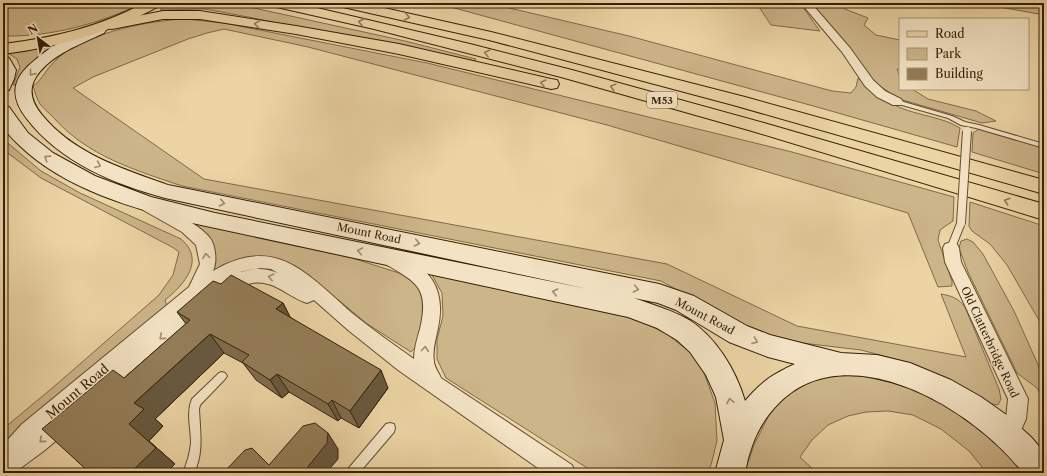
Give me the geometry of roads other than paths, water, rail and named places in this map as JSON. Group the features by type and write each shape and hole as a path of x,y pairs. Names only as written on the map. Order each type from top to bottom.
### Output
{"main road":[{"name":"M53","path":"277,3 505,57 718,116 1044,212"},
{"name":"M53","path":"341,3 491,36 739,102 1044,187"},
{"path":"106,27 151,5"},
{"path":"423,5 760,99 949,160"},
{"path":"3,49 50,43 106,27 163,15 188,14 296,30 407,51 868,160"},
{"name":"Mount Road","path":"106,27 69,44 44,60 28,77 23,89 23,97 26,105 35,120 49,134 89,161 123,176 165,191 659,294 685,303 738,334 768,346 839,364"},
{"path":"3,61 8,68 9,73 3,86"},
{"name":"Mount Road","path":"3,111 22,139 43,156 68,171 104,188 133,199 202,217 630,307 661,319 686,332 703,349 717,368 729,392 738,439"},
{"path":"729,472 738,439 745,423 759,404 774,389 797,374 818,367 839,364 873,365 892,369 923,380 964,402 1008,436 1020,447 1042,473"}],"street":[{"path":"806,3 846,50 869,83 881,94 897,102"},
{"name":"Mount Road","path":"133,199 188,228 204,242 208,264 195,292"},
{"name":"Old Clatterbridge Road","path":"951,248 953,262 1018,400 1016,419 1008,436"},
{"path":"386,256 413,271 426,281 434,300 426,341 424,363 435,385"},
{"name":"Mount Road","path":"3,466 13,448 29,431 195,292 219,275 233,268 261,262 273,263 285,268 316,291 353,324"},
{"name":"Mount Road","path":"3,466 38,443 216,291 234,281 259,275 271,276 280,279 353,324 435,385 564,473"}],"lane":[{"path":"897,102 950,117 963,124 977,126 1044,146"},
{"path":"951,248 952,240 958,233 961,223 967,131 963,124"},
{"path":"188,473 192,465 196,443 194,409 196,402 222,376"},
{"path":"352,473 390,428"}]}
